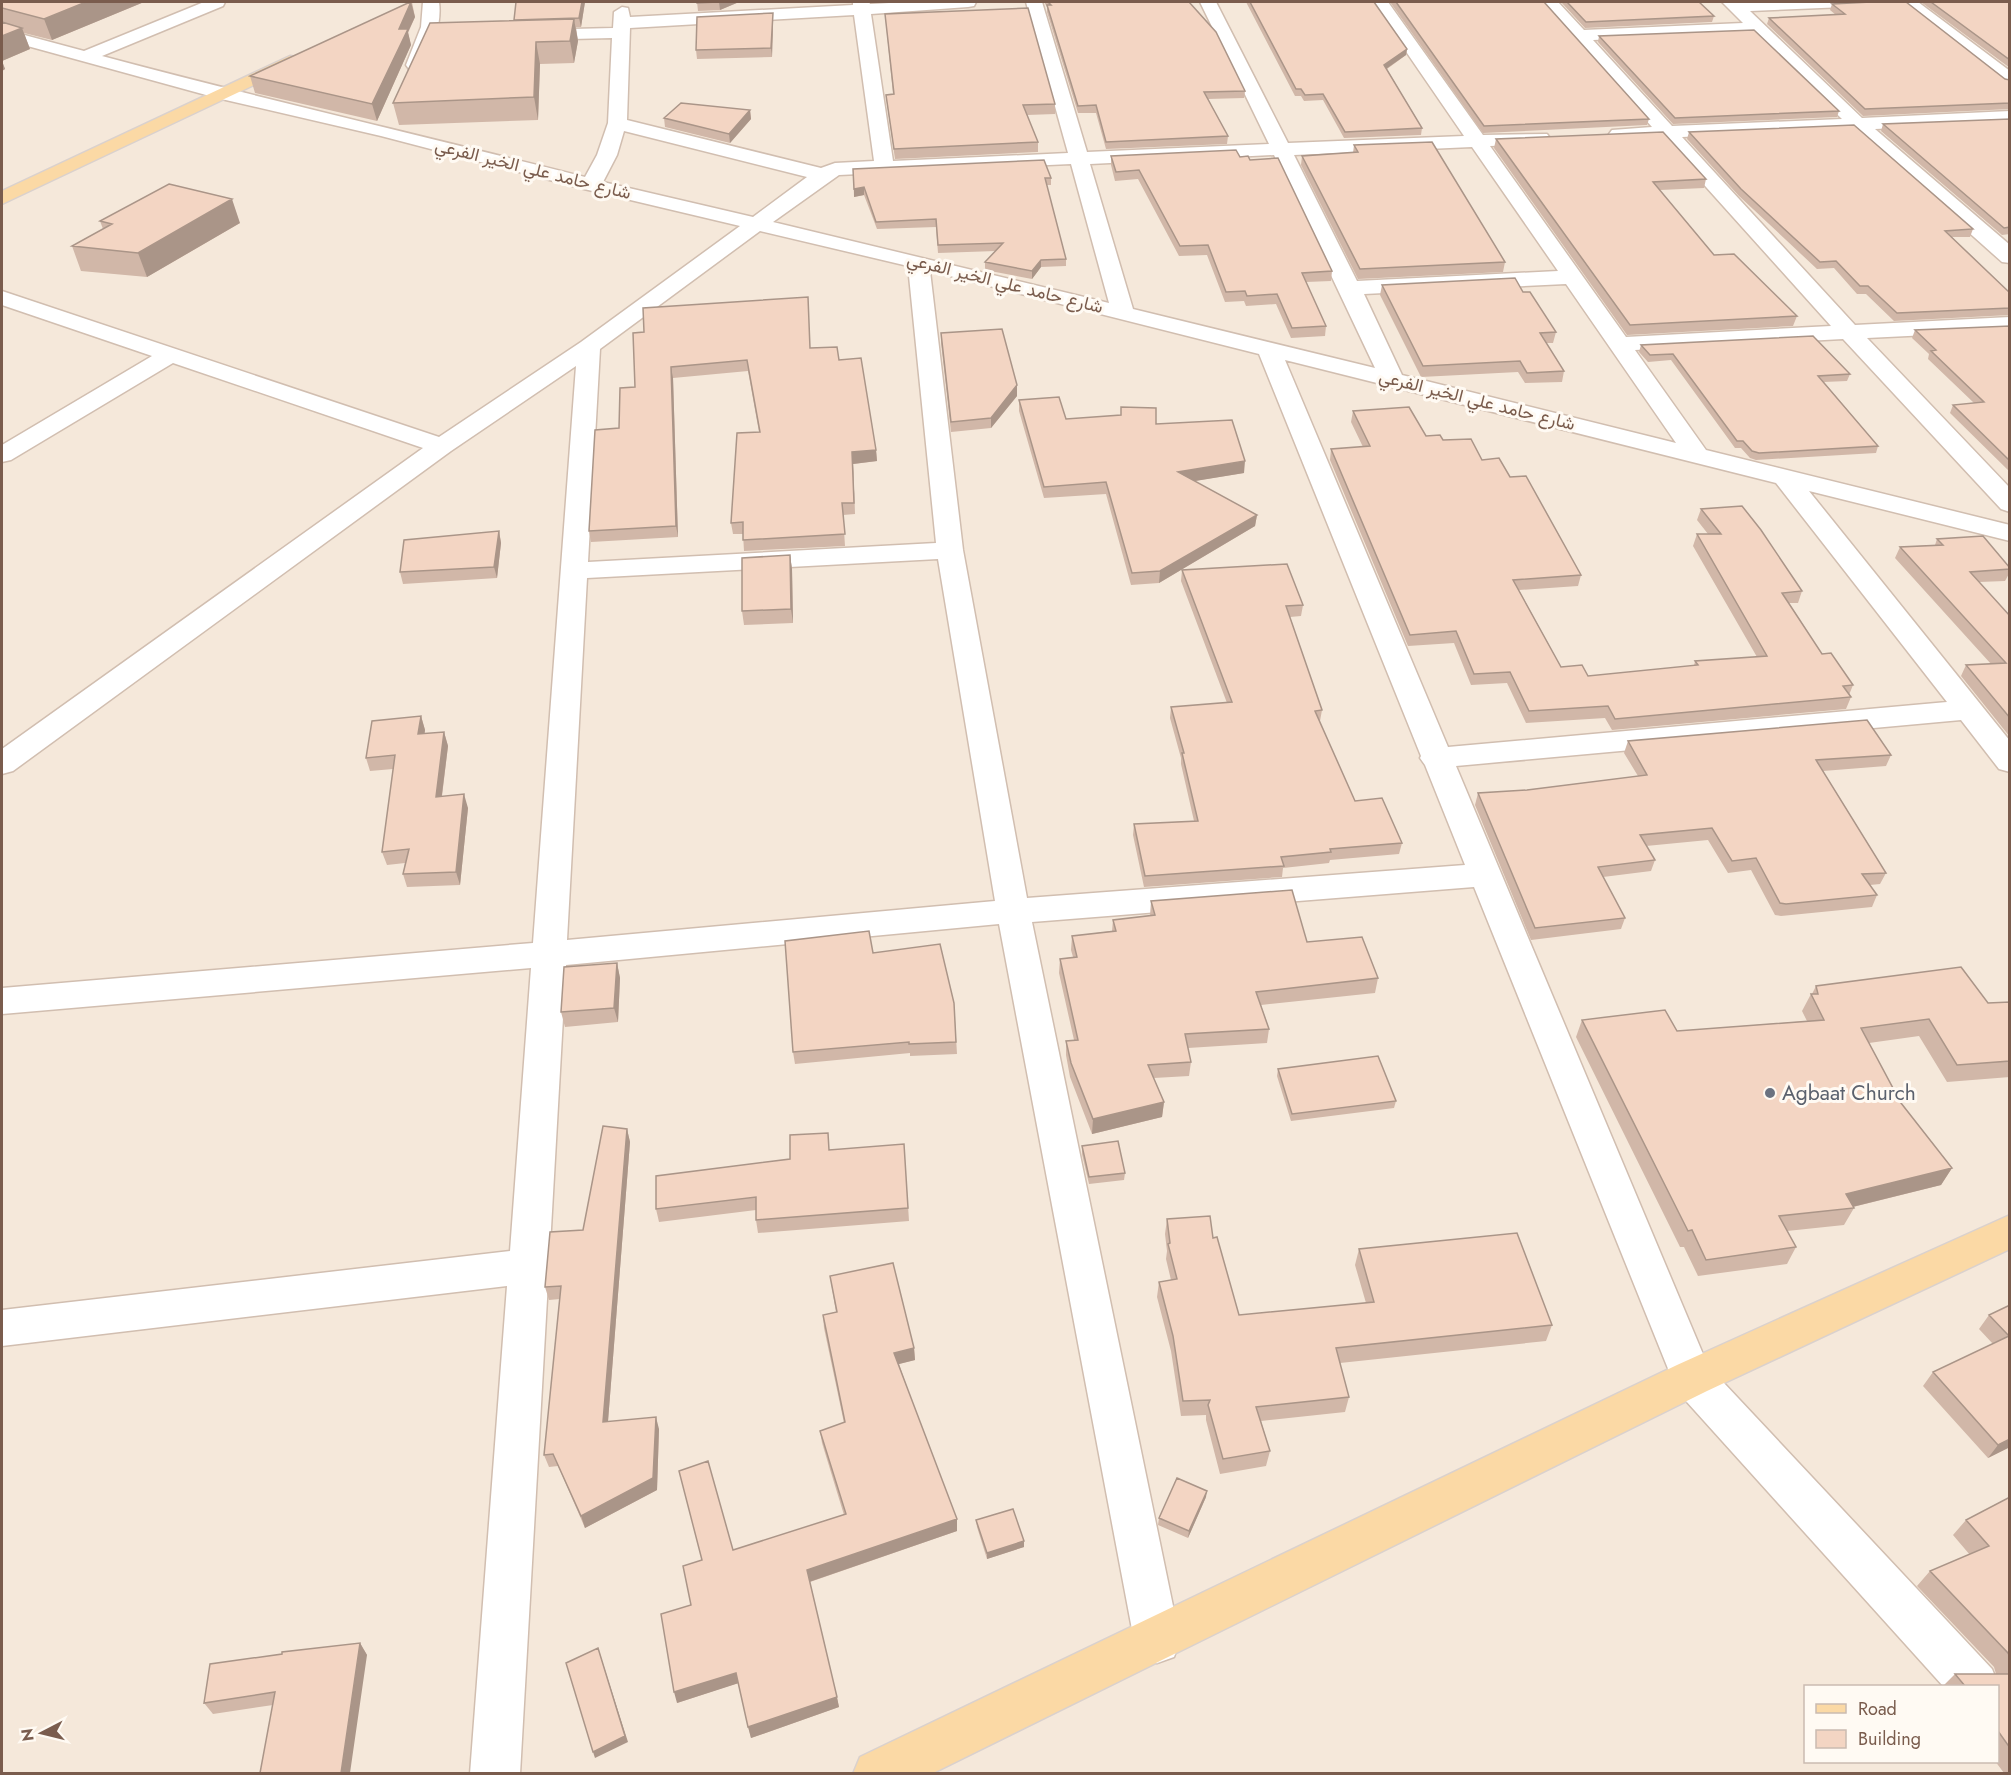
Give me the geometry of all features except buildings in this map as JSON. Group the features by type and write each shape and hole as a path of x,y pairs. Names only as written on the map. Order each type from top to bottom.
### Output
{"main road":[{"path":"2,198 309,53"},
{"path":"877,1773 1157,1640 1692,1378 2010,1231"}],"street":[{"path":"84,57 217,2"},
{"path":"408,80 427,38 431,21 431,2"},
{"path":"591,185 607,154 617,123 624,2"},
{"path":"518,36 861,6 968,2"},
{"path":"1034,2 1123,312"},
{"path":"1208,2 1350,288 1392,379"},
{"path":"1380,2 1475,141 1697,455"},
{"path":"1549,2 1849,332 2010,504"},
{"path":"1733,4 1846,2"},
{"path":"1908,2 2010,80"},
{"path":"1733,4 1858,124 2010,257"},
{"path":"861,6 885,166"},
{"path":"1581,35 1758,28"},
{"name":"شارع حامد علي الخير الفرعي","path":"2,34 223,94 384,131 591,185 1123,312 2010,533"},
{"path":"427,38 450,38"},
{"path":"384,131 394,111"},
{"path":"1600,135 2010,117"},
{"path":"617,123 829,172 885,166 1555,137"},
{"path":"2,764 442,446 590,347 829,172"},
{"path":"918,262 950,550 1013,911 1157,1640"},
{"path":"1350,288 1572,277"},
{"path":"2,298 442,446"},
{"path":"1618,344 2010,324"},
{"path":"495,1773 590,347"},
{"path":"1269,349 1435,758 1692,1378 1975,1685"},
{"path":"2,455 169,356"},
{"path":"1785,477 2010,762"},
{"path":"575,571 950,550"},
{"path":"1435,758 1967,710"},
{"path":"2,1000 550,954 1013,911 1484,874"},
{"path":"2,1328 528,1266"}],"shaded area":[{"path":"2,2 2009,2 2009,1773 2,1774"}],"place":[{"name":"Agbaat Church","path":"1770,1093"}]}
